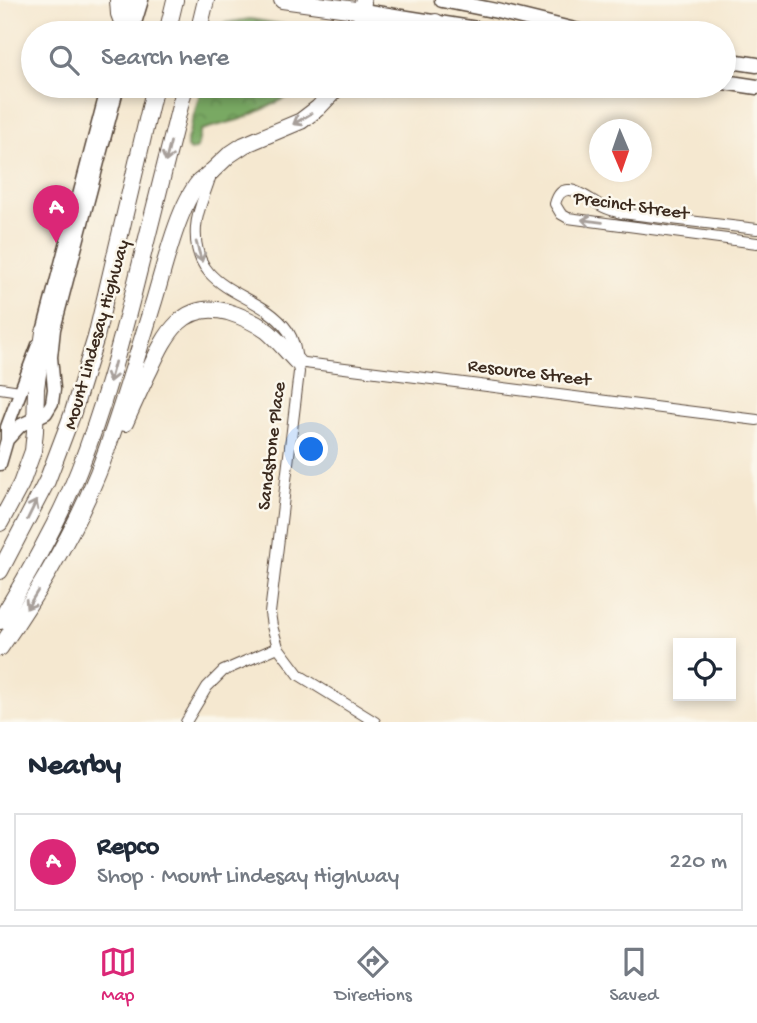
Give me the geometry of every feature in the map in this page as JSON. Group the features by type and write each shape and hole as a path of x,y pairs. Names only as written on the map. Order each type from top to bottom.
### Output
{"main road":[{"path":"118,0 122,21"},
{"path":"128,21 131,0"},
{"path":"282,0 363,5 432,21"},
{"path":"442,0 538,21"},
{"path":"170,21 174,3"},
{"path":"736,62 757,65"},
{"path":"736,84 757,87"},
{"path":"0,523 31,460 35,441 36,388 44,332 106,98"},
{"name":"Mount Lindesay Highway","path":"0,571 47,481 72,415 96,337 152,98"},
{"name":"Mount Lindesay Highway","path":"0,621 58,517 93,433 111,378 182,98"},
{"path":"0,648 57,558 99,471 178,225 190,196 200,182 229,155 244,145 300,121 328,98"},
{"path":"99,471 111,452 166,337 177,323 192,313 202,310 222,311 243,318 265,329 297,362"}],"street":[{"path":"131,21 142,0"},
{"name":"Mount Lindesay Highway","path":"7,439 22,425 46,413 52,403 54,389 51,358 54,329 115,98"},
{"name":"Sandstone Place","path":"211,172 198,210 196,226 197,249 201,261 206,270 222,285 256,304 288,330 294,342 297,362 299,381 270,614 278,647 299,675 375,722"},
{"name":"Precinct Street","path":"757,229 621,213 602,207 571,189 561,192 555,204 561,214 568,218 757,243"},
{"path":"0,464 7,439 7,427 44,332"},
{"name":"Resource Street","path":"297,362 757,420"},
{"path":"0,388 20,391"},
{"path":"186,722 207,687 223,671 278,647"}],"green space":[{"path":"199,98 285,98 242,119 201,130 197,148 190,151 187,148"}],"place":[{"name":"Repco","path":"56,243"}]}
